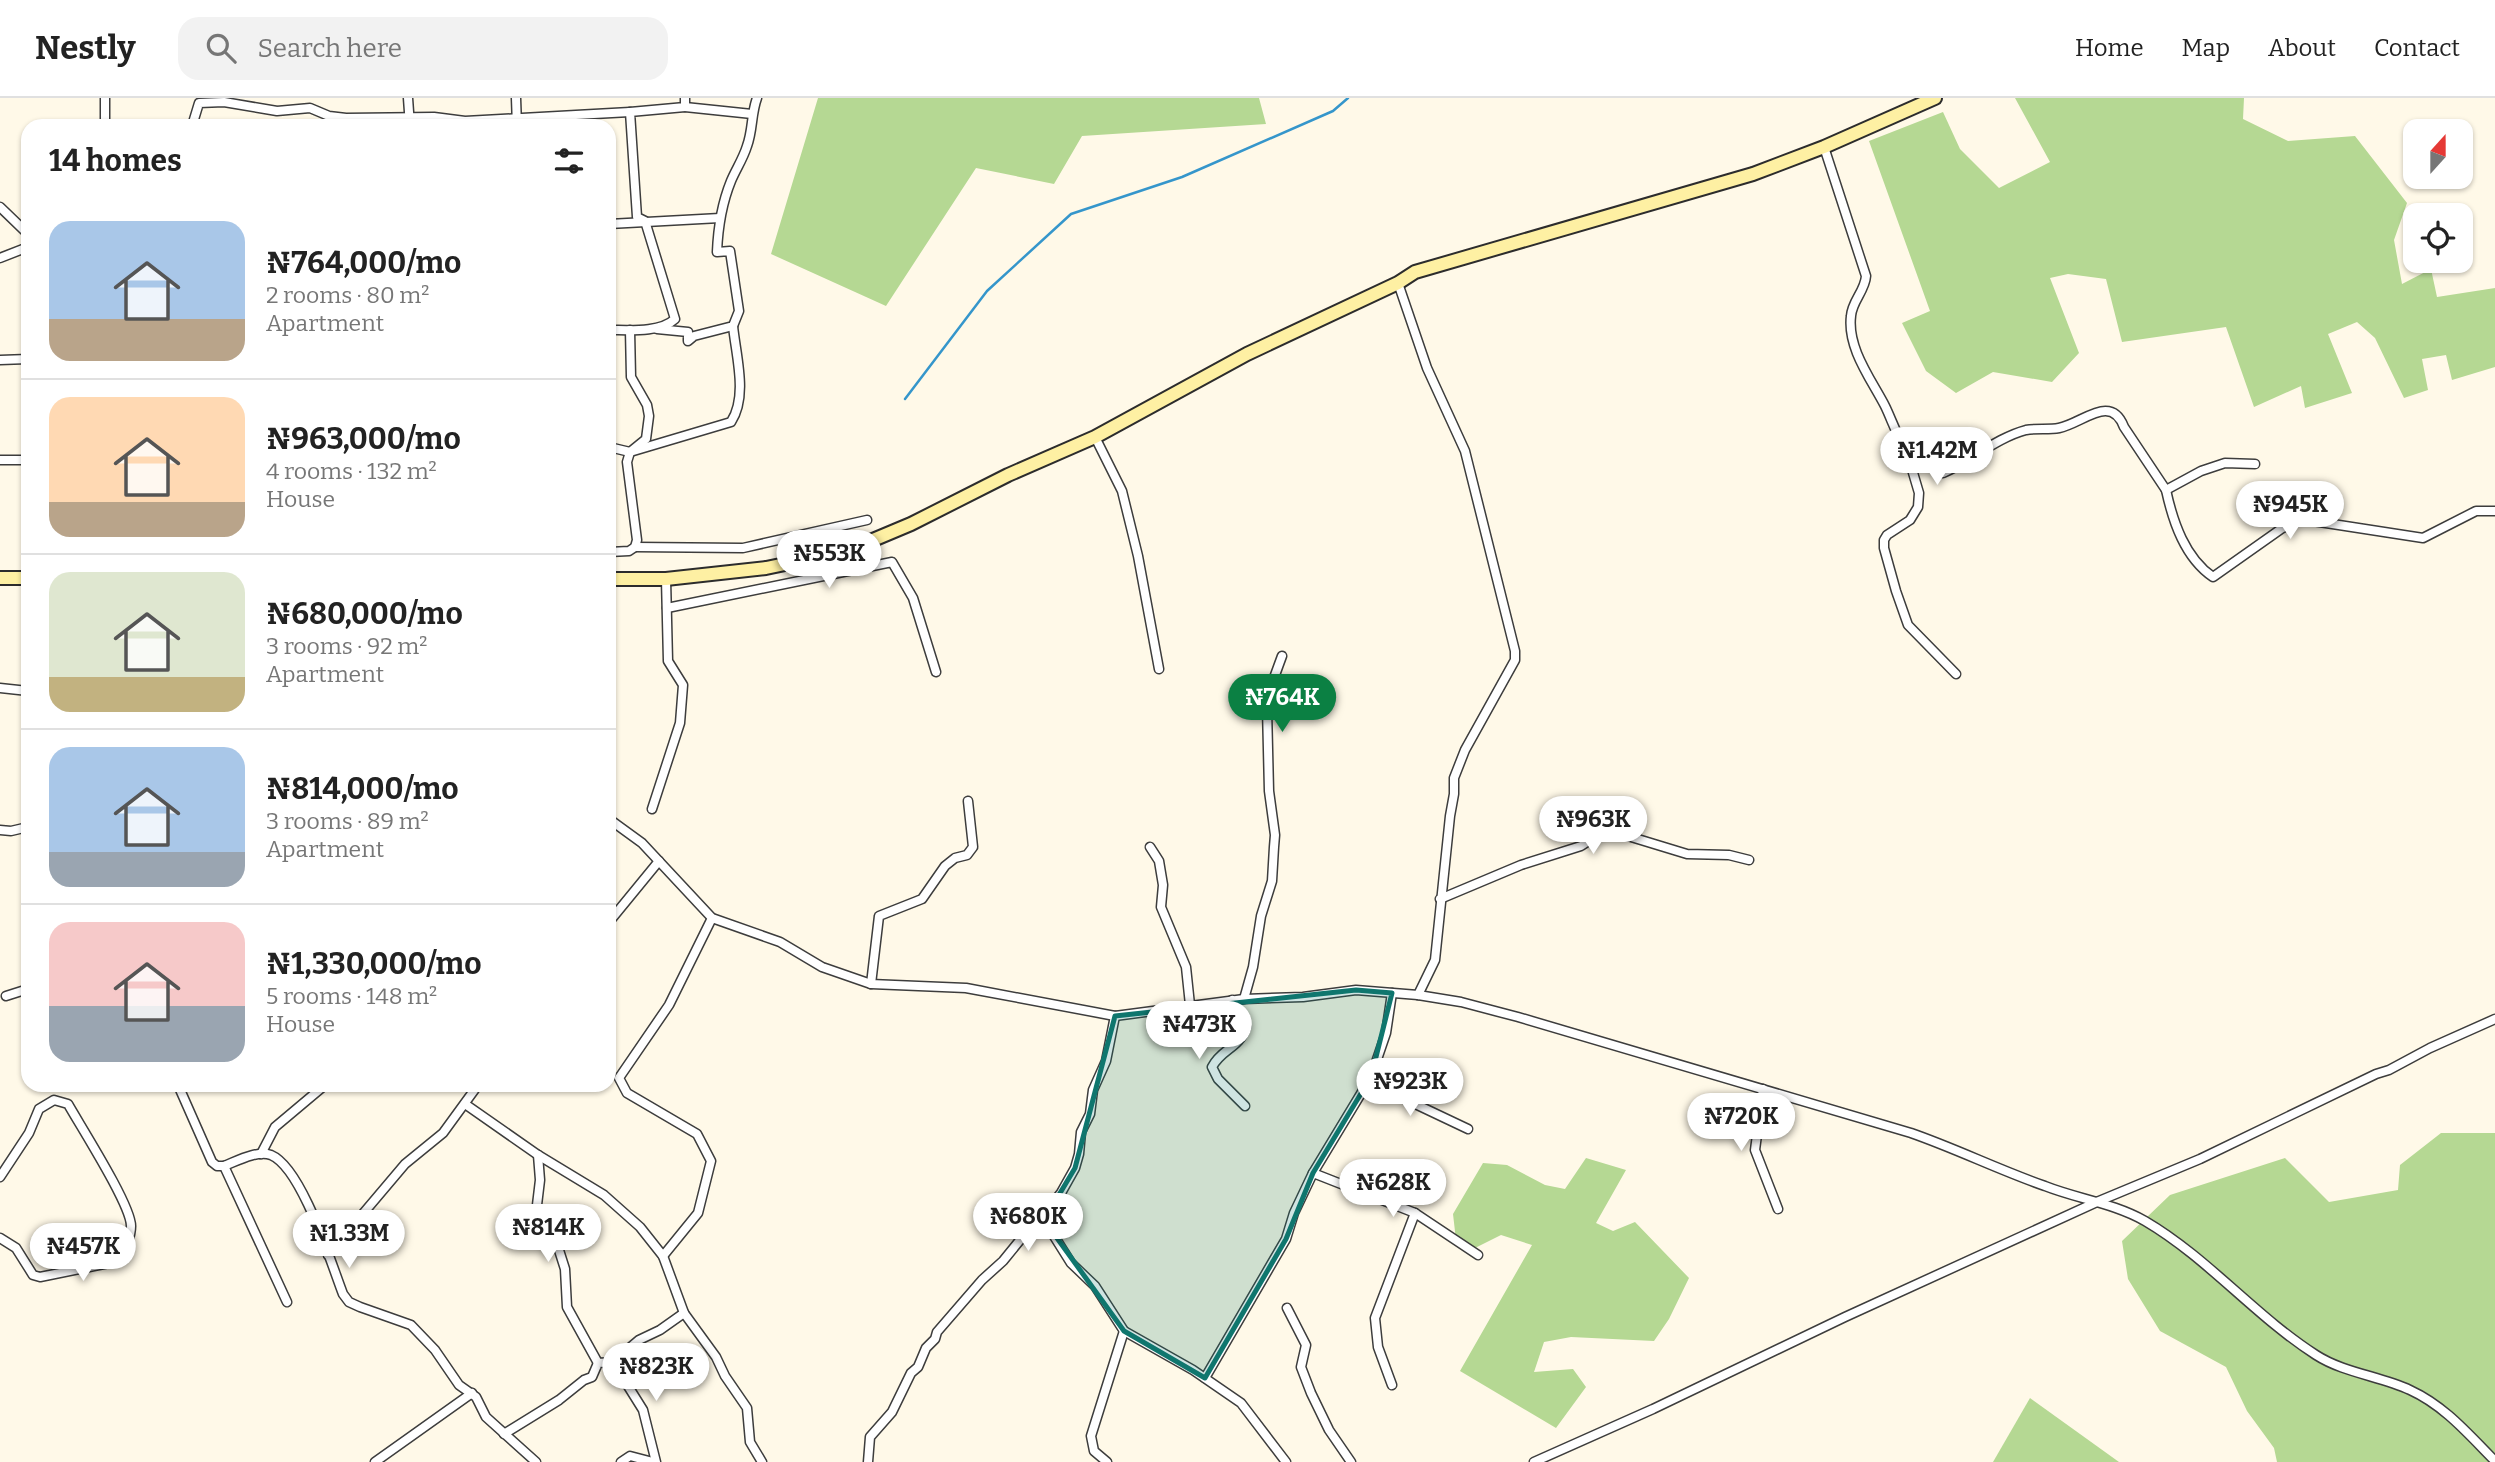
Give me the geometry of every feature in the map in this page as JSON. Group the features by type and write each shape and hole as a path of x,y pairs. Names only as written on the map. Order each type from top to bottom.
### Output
{"main road":[{"path":"616,579 666,579 766,568 861,545 1095,437 1247,354 1398,283 1415,272 1753,174 1824,147 1934,98"},
{"path":"0,578 21,578"}],"street":[{"path":"105,98 105,119"},
{"path":"408,98 410,119"},
{"path":"516,98 517,119"},
{"path":"616,449 629,452 731,422 739,411 740,388 733,326 738,311 730,250 718,251 720,218 730,183 747,146 757,98"},
{"path":"194,119 200,103 224,102 277,111 310,108 330,116 362,119"},
{"path":"551,119 630,112 685,102 752,114"},
{"path":"630,112 637,217 645,220"},
{"path":"424,119 450,119"},
{"path":"1824,147 1866,276 1865,285 1850,317 1855,343 1868,377 1906,449 1919,493 1917,507 1910,520 1887,535 1884,548 1908,625 1956,674"},
{"path":"0,207 21,226"},
{"path":"616,223 720,218"},
{"path":"616,331 650,328 671,323 675,319 645,220"},
{"path":"0,258 21,250"},
{"path":"1398,283 1427,368 1465,450 1515,651 1515,660 1465,750 1454,778 1435,960 1418,995"},
{"path":"650,328 688,332 688,341 694,336 733,326"},
{"path":"630,330 631,377 647,405 649,416 646,439 629,452 627,461 637,540 635,547"},
{"path":"0,360 21,359"},
{"path":"1906,449 1920,461 1943,474 1998,442 2027,430 2060,428 2105,410 2114,411 2166,490 2172,518 2196,563 2213,577 2281,529 2300,519 2423,538 2476,511 2495,511"},
{"path":"1095,437 1122,491 1138,556 1159,669"},
{"path":"0,460 21,460"},
{"path":"2166,490 2201,471 2225,463 2255,464"},
{"path":"616,552 629,551 635,547 743,548 867,520"},
{"path":"667,608 892,562 913,597 936,671"},
{"path":"652,809 680,723 683,685 668,661 666,579"},
{"path":"1244,999 1253,967 1261,916 1272,881 1275,835 1270,809 1267,697 1282,656"},
{"path":"0,688 21,690"},
{"path":"871,984 879,916 922,899 945,866 956,858 967,855 973,847 968,801"},
{"path":"616,824 642,843 712,918 780,942 822,967 871,984 966,988 1115,1016 1232,1000 1303,997 1356,990 1418,995 1461,1002 1507,1014 1945,1144 2046,1187 2099,1201 2147,1222 2202,1262 2290,1337 2318,1357 2409,1389 2437,1404 2495,1461"},
{"path":"0,830 21,829"},
{"path":"1440,899 1521,864 1581,846 1598,835 1618,834 1687,854 1729,855 1749,860"},
{"path":"1150,847 1159,861 1163,885 1161,907 1186,967 1190,1005"},
{"path":"616,913 659,861"},
{"path":"663,1256 698,1213 711,1161 697,1134 628,1093 619,1078 669,1005 712,918"},
{"path":"6,996 21,991"},
{"path":"1205,1378 1286,1239 1294,1213 1313,1173 1371,1077 1387,1033 1392,993"},
{"path":"1232,1000 1246,1027 1243,1037 1234,1047 1218,1057 1212,1067 1218,1079 1245,1106"},
{"path":"868,1462 870,1437 892,1412 911,1373 918,1367 937,1332 1030,1229 1044,1220 1074,1168 1081,1132 1090,1114 1093,1090 1106,1060 1115,1016"},
{"path":"1534,1462 2099,1201 2200,1159 2495,1019"},
{"path":"1371,1077 1392,1093 1468,1129"},
{"path":"1763,1089 1755,1150 1778,1209"},
{"path":"181,1092 212,1162 217,1166 224,1166 261,1154 279,1160 301,1189 343,1294 349,1301 411,1325 435,1350 459,1385 476,1397 486,1417 536,1462"},
{"path":"261,1154 275,1127 317,1092"},
{"path":"328,1255 405,1164 443,1133 473,1092"},
{"path":"0,1177 29,1133 39,1109 54,1100 68,1104 120,1196 131,1227 123,1256 119,1261 40,1277 33,1275 16,1248 0,1238"},
{"path":"465,1104 538,1155 604,1195 640,1227 663,1256 684,1313 716,1357 724,1376 747,1408 750,1443 762,1462"},
{"path":"538,1155 540,1180 537,1205 562,1258 567,1307 598,1363"},
{"path":"224,1166 287,1302"},
{"path":"1313,1173 1415,1213 1478,1255"},
{"path":"1392,1385 1378,1347 1375,1318 1415,1213"},
{"path":"1044,1220 1072,1263 1095,1286 1124,1331 1205,1378 1241,1403 1286,1462"},
{"path":"1287,1308 1306,1345 1301,1367 1311,1393 1329,1430 1352,1462"},
{"path":"598,1363 613,1362 639,1340 660,1330 684,1313"},
{"path":"1107,1462 1094,1451 1091,1436 1124,1331"},
{"path":"613,1362 643,1410 654,1462 630,1456 621,1462"},
{"path":"504,1434 592,1377 598,1363"},
{"path":"375,1462 472,1393"}],"highlighted area":[{"path":"1356,990 1392,993 1371,1077 1313,1173 1286,1239 1205,1378 1124,1331 1044,1220 1075,1168 1115,1016"}],"green space":[{"path":"818,98 1259,98 1266,124 1082,136 1054,184 976,168 886,306 771,254"},
{"path":"2015,98 2244,98 2243,119 2288,141 2355,136 2407,203 2403,203 2403,214 2394,240 2402,284 2423,273 2432,273 2437,297 2495,288 2495,367 2452,380 2446,355 2422,359 2428,390 2404,398 2375,338 2357,322 2328,334 2352,393 2305,408 2301,386 2254,407 2226,327 2122,342 2106,279 2068,274 2050,278 2079,353 2052,382 1993,372 1956,393 1926,371 1902,323 1930,311 1869,141 1943,112 1960,149 1999,188 2050,162"},
{"path":"2441,1133 2495,1133 2495,1462 2277,1462 2274,1448 2247,1411 2226,1367 2160,1331 2128,1279 2122,1241 2170,1195 2285,1158 2329,1202 2398,1190 2400,1165"},
{"path":"1586,1158 1626,1170 1596,1223 1613,1231 1635,1222 1689,1278 1669,1319 1654,1341 1571,1337 1544,1342 1534,1372 1573,1369 1586,1387 1556,1428 1460,1371 1532,1245 1501,1235 1475,1248 1456,1240 1453,1214 1483,1163 1507,1165 1545,1185 1565,1189"},
{"path":"2030,1398 2119,1462 1993,1462"}],"waterway":[{"path":"905,399 987,291 1071,214 1182,177 1333,111 1348,98"}]}
